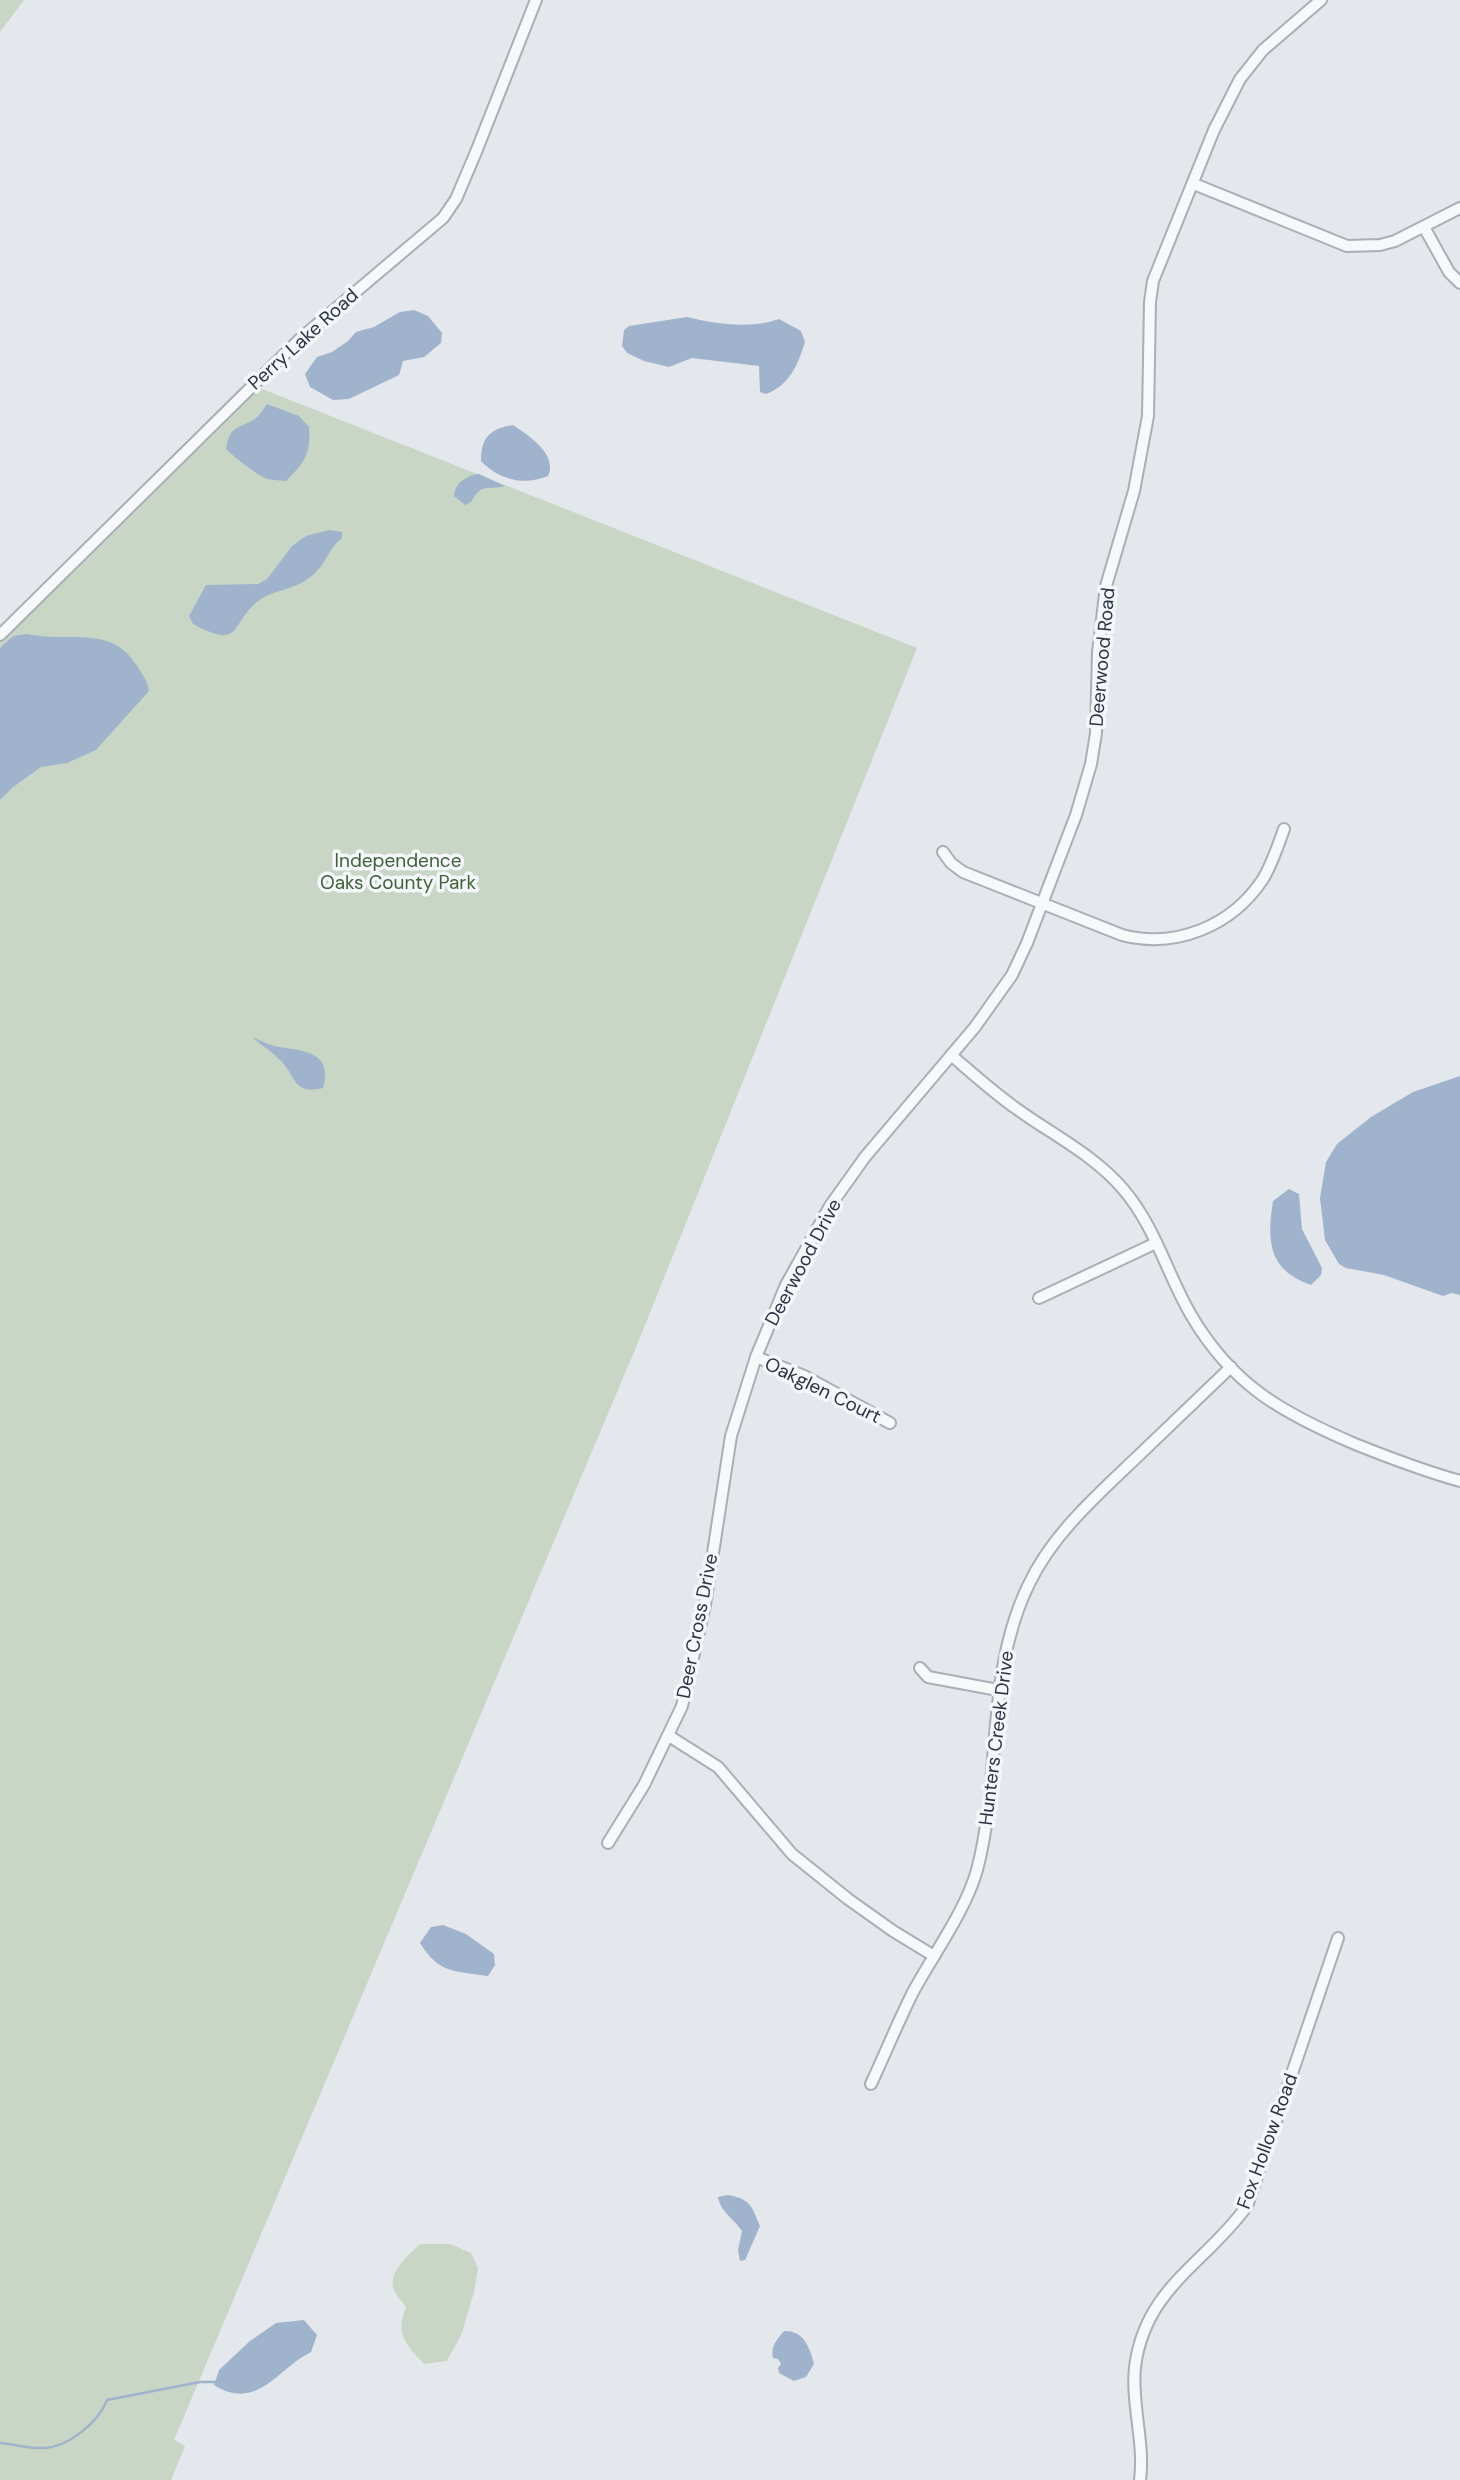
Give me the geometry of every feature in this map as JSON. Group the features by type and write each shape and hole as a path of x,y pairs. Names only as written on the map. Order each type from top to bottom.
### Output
{"street":[{"name":"Perry Lake Road","path":"0,635 301,338 423,238 443,218 456,199 536,0"},
{"name":"Deerwood Road","path":"951,1055 975,1027 1012,975 1076,815 1091,764 1096,733 1098,652 1106,586 1134,491 1148,416 1150,302 1153,281 1214,130 1240,79 1263,50 1321,0"},
{"path":"1194,184 1347,246 1380,245 1424,227 1460,208"},
{"path":"1424,227 1449,272 1460,282"},
{"path":"943,852 951,863 963,872 1042,905 1138,939 1180,938 1204,930 1225,918 1252,894 1269,867 1284,829"},
{"path":"951,1055 1015,1108 1106,1171 1124,1190 1145,1220 1189,1313 1213,1350 1271,1403 1306,1423 1406,1465 1460,1481"},
{"name":"Deerwood Drive","path":"713,1544 731,1436 756,1357 786,1285 830,1206 864,1157 951,1055"},
{"path":"1039,1298 1156,1243"},
{"name":"Oakglen Court","path":"756,1357 804,1376 890,1423"},
{"name":"Hunters Creek Drive","path":"871,2084 913,1993 953,1923 976,1872 990,1799 998,1690 1011,1629 1029,1582 1045,1555 1080,1513 1231,1367"},
{"name":"Deer Cross Drive","path":"668,1736 682,1706 705,1605 713,1544"},
{"path":"920,1668 928,1677 998,1690"},
{"path":"608,1843 645,1785 668,1736 718,1767 793,1854 848,1899 934,1956"},
{"name":"Fox Hollow Road","path":"1140,2480 1142,2468 1135,2404 1135,2368 1144,2329 1170,2286 1224,2235 1247,2206 1338,1938"}],"green space":[{"path":"0,0 24,0 0,32"},
{"name":"Independence Oaks County Park","path":"247,383 917,648 637,1345 174,2440 185,2446 171,2480 0,2480 0,640"},
{"path":"420,2244 450,2244 471,2253 478,2268 462,2333 447,2361 424,2364 407,2344 402,2332 406,2307 393,2287 394,2275 401,2263"}],"water":[{"path":"414,310 428,316 442,333 441,343 424,357 403,361 399,375 349,399 333,400 310,387 305,374 317,357 332,352 356,332 374,327 400,312"},
{"path":"687,317 733,324 757,324 779,319 801,331 805,342 796,366 787,379 766,394 760,392 759,366 692,358 669,367 644,361 627,353 622,346 624,330 629,326"},
{"path":"267,404 299,416 309,427 308,451 286,481 263,477 226,449 233,431 256,418"},
{"path":"513,425 534,440 546,453 550,468 548,476 530,481 512,479 496,473 481,461 481,453 488,436 498,429"},
{"path":"479,474 505,486 482,489 465,505 454,496 457,487 466,478"},
{"path":"329,530 342,532 342,538 317,571 303,582 257,602 233,632 220,635 193,624 189,616 206,585 258,584 267,579 292,546 306,536"},
{"path":"27,634 88,638 115,645 127,653 137,666 149,691 96,750 67,763 41,767 0,800 0,648 13,636"},
{"path":"252,1037 315,1056 324,1067 323,1088 314,1090 301,1087 278,1058"},
{"path":"1460,1076 1460,1295 1452,1293 1443,1296 1384,1275 1346,1268 1339,1264 1325,1240 1320,1198 1326,1162 1337,1144 1371,1117 1413,1092"},
{"path":"1289,1189 1299,1194 1302,1229 1322,1268 1321,1275 1311,1285 1286,1271 1273,1252 1270,1228 1273,1201"},
{"path":"443,1925 466,1934 494,1954 495,1965 488,1976 457,1972 434,1961 420,1943 431,1927"},
{"path":"728,2195 742,2199 750,2205 760,2226 745,2260 740,2261 738,2250 742,2231 719,2202 718,2197"},
{"path":"304,2320 317,2335 311,2352 266,2385 243,2394 229,2392 214,2385 219,2370 250,2341 276,2323"},
{"path":"784,2331 796,2333 805,2341 814,2364 806,2377 794,2381 779,2373 781,2364 772,2354 773,2347"}],"waterway":[{"path":"0,2443 33,2448 53,2447 82,2432 97,2417 107,2400 200,2382 216,2382"}]}
